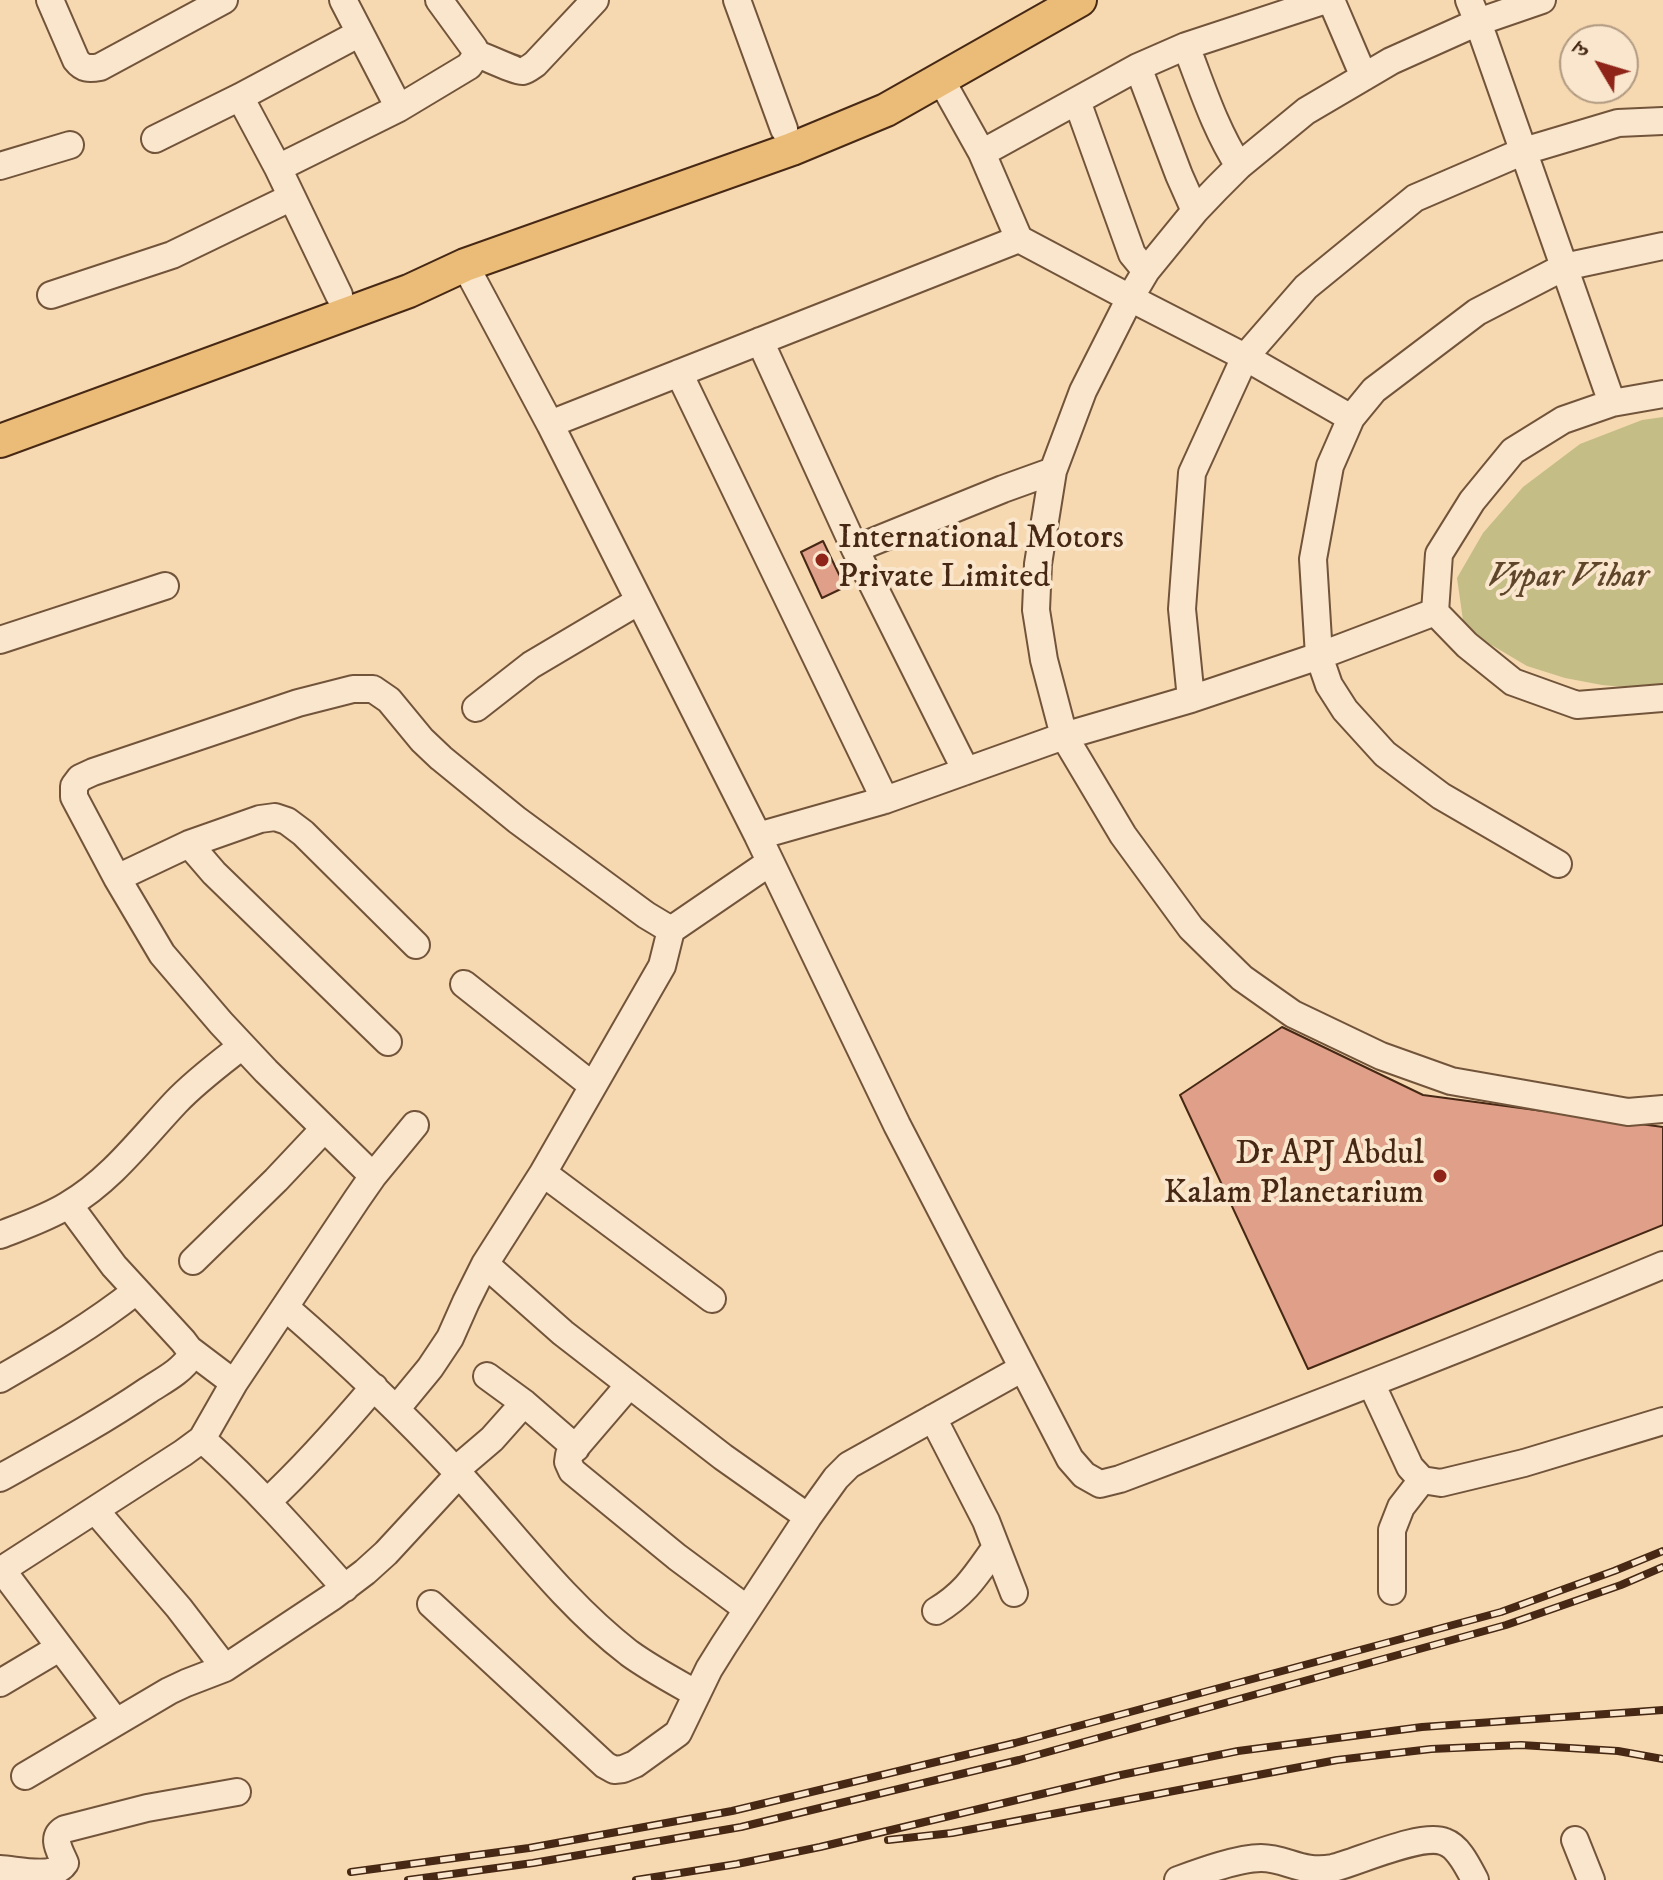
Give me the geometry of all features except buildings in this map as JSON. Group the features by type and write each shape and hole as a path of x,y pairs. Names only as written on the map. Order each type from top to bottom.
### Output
{"main road":[{"path":"0,421 339,295 522,223 838,109 888,87 1040,0"},
{"path":"0,441 409,291 465,265 792,149 886,110 1080,0"}],"street":[{"path":"50,0 76,60 82,67 90,69 100,67 224,0"},
{"path":"343,0 399,108"},
{"path":"439,0 477,54 519,72 535,64 595,0"},
{"path":"737,0 784,129"},
{"path":"982,153 1138,67 1186,46 1328,0 1364,77"},
{"path":"1542,0 1474,11 1306,111 1239,166 1195,211 1146,271 1083,391 1053,471 1038,564 1036,610 1044,660 1064,736 1123,835 1191,928 1242,978 1293,1014 1381,1056 1451,1081 1628,1112 1663,1109"},
{"path":"1474,11 1612,403"},
{"path":"155,139 360,33"},
{"path":"1186,46 1217,127 1239,166"},
{"path":"278,168 399,108 469,66 477,54"},
{"path":"1138,67 1195,211"},
{"path":"940,78 982,153 1019,239 1245,357 1351,418"},
{"path":"240,97 339,295"},
{"path":"1077,101 1132,254 1146,271"},
{"path":"1191,699 1182,609 1192,473 1245,357 1306,287 1415,198 1524,151 1618,123 1663,121"},
{"path":"0,166 70,145"},
{"path":"51,295 172,255 292,197"},
{"path":"550,424 1019,239"},
{"path":"1558,864 1441,796 1385,754 1345,710 1329,685 1319,656 1313,559 1330,466 1351,418 1374,390 1477,312 1564,267 1663,246"},
{"path":"465,265 550,424 758,836 897,1125 1070,1459 1084,1475 1100,1484 1148,1469 1663,1265"},
{"path":"760,341 855,549 966,771"},
{"path":"679,373 885,800"},
{"path":"1663,394 1612,403 1563,420 1513,451 1472,501 1439,554 1435,612 1467,645 1513,682 1577,705 1663,698"},
{"path":"855,549 1053,471"},
{"path":"0,640 165,586"},
{"path":"476,708 531,665 639,601"},
{"path":"758,836 885,800 1064,736 1191,699 1319,656 1435,612"},
{"path":"373,1176 242,1046 162,954 74,797 74,786 80,778 298,703 353,689 373,689 389,700 441,758 506,811 646,915 671,930"},
{"path":"117,878 189,844 260,819 275,817 287,821 303,833 416,945"},
{"path":"189,844 224,883 388,1042"},
{"path":"397,1408 450,1338 485,1264 543,1173 662,966 671,930 769,863"},
{"path":"464,984 593,1086"},
{"path":"0,1235 69,1205 95,1187 178,1100 242,1046"},
{"path":"116,1722 1,1571 202,1439 234,1383 373,1176 415,1125"},
{"path":"193,1261 324,1129"},
{"path":"543,1173 712,1299"},
{"path":"69,1205 114,1266 189,1349 234,1383"},
{"path":"485,1264 563,1333 629,1385 808,1517"},
{"path":"0,1379 93,1324 136,1291"},
{"path":"285,1307 397,1408 589,1618 663,1676 697,1694"},
{"path":"0,1478 107,1419 187,1362 191,1356 189,1349"},
{"path":"431,1604 605,1765 614,1770 623,1769 678,1733 709,1669 836,1478 849,1465 1023,1368"},
{"path":"487,1376 576,1448"},
{"path":"1371,1383 1410,1467 1422,1480 1441,1483 1524,1463 1663,1421"},
{"path":"629,1385 569,1455 572,1471 677,1557 747,1609"},
{"path":"268,1501 302,1470 374,1387"},
{"path":"459,1474 458,1468 492,1439 524,1403"},
{"path":"933,1418 974,1497 1014,1593"},
{"path":"202,1439 268,1501 345,1588"},
{"path":"25,1776 169,1691 225,1668 345,1588 386,1553 459,1474"},
{"path":"1392,1591 1392,1530 1401,1507 1422,1480"},
{"path":"95,1510 179,1608 225,1668"},
{"path":"936,1611 966,1589 996,1547"},
{"path":"0,1683 59,1648"},
{"path":"0,1869 36,1876 58,1872 65,1863 57,1837 65,1829 147,1808 237,1792"},
{"path":"1178,1880 1259,1858 1314,1870 1333,1868 1416,1842 1432,1840 1444,1841 1454,1847 1475,1880"},
{"path":"1575,1840 1591,1880"}],"green space":[{"name":"Vypar Vihar","path":"1663,417 1663,688 1602,685 1565,678 1527,666 1483,640 1463,620 1457,578 1483,533 1523,487 1580,444 1642,420"}],"railway":[{"path":"351,1872 529,1848 732,1811 1015,1743 1501,1612 1663,1551"},
{"path":"408,1880 533,1863 741,1827 1019,1760 1506,1625 1663,1567"},
{"path":"636,1880 820,1847 1121,1775 1238,1751 1422,1727 1663,1710"},
{"path":"888,1840 952,1833 1337,1760 1431,1749 1521,1745 1618,1751 1663,1759"}],"place":[{"name":"International Motors Private Limited","path":"822,560"},
{"name":"Dr APJ Abdul Kalam Planetarium","path":"1440,1176"}]}
